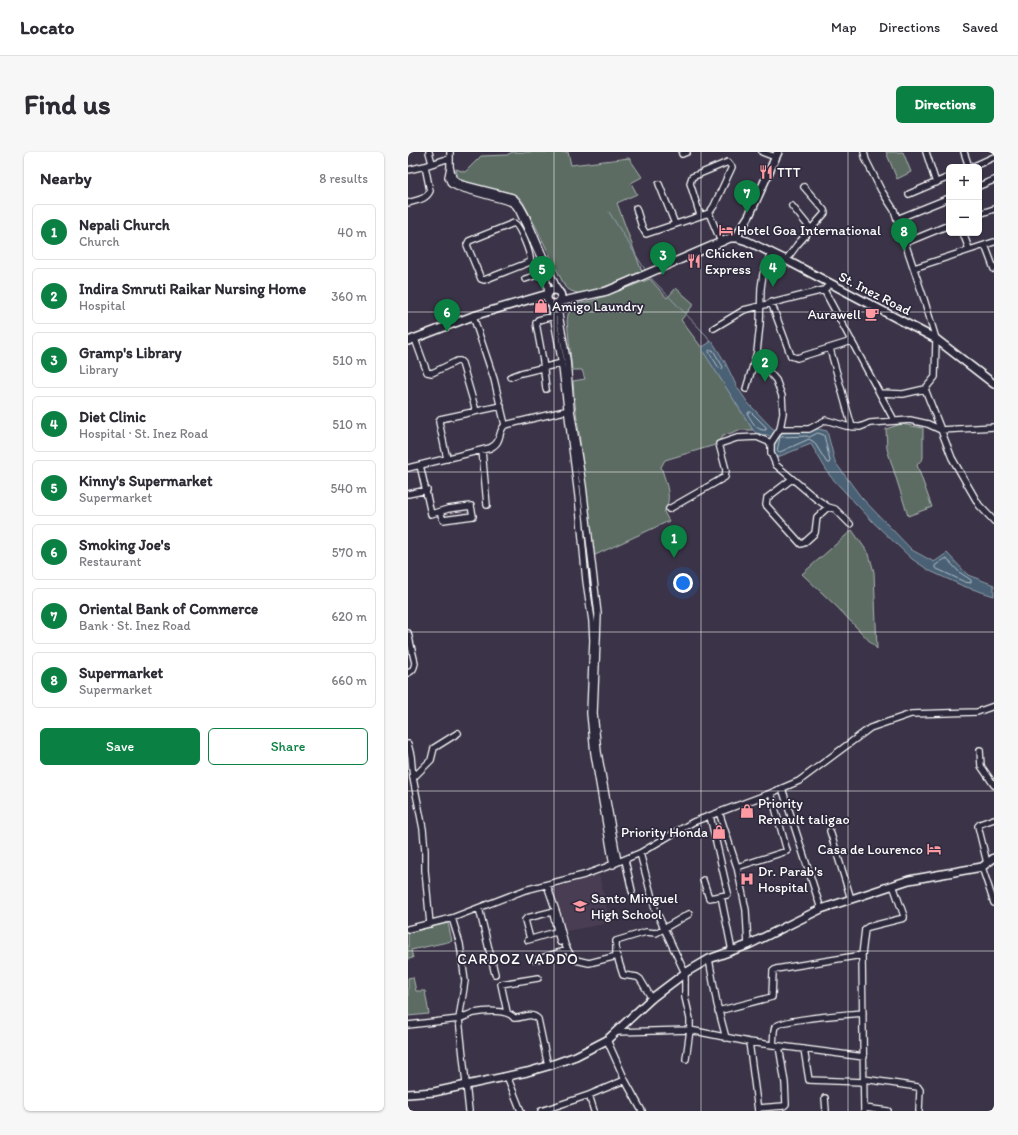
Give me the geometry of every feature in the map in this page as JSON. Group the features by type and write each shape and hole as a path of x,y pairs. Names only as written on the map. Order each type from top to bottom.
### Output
{"main road":[{"path":"411,340 473,316 537,298 579,298 608,291 720,242 737,238 749,216 776,155"},
{"name":"St. Inez Road","path":"737,238 747,241 786,260 936,339 994,384"},
{"path":"408,1094 434,1092 507,1076 548,1066 576,1056 607,1040 652,999 685,973 709,959 748,945 821,909 909,880 984,865 994,858"}],"street":[{"path":"429,152 432,163"},
{"path":"762,152 776,155"},
{"path":"864,152 866,160 881,190 894,210 936,339 935,377 925,389 903,394 880,393"},
{"path":"926,152 936,183"},
{"path":"964,152 968,164"},
{"path":"408,168 425,166 450,155 448,177 452,184 464,189 510,202 515,205 546,272 554,298 554,316 569,410 586,581 592,621 593,640 590,713 594,753 615,864"},
{"path":"979,164 994,157"},
{"path":"636,208 642,227 646,234 709,213 714,206 732,166 728,162 690,179 700,215"},
{"path":"408,203 425,198 430,191 425,166"},
{"path":"450,167 453,178 461,184 512,197 521,207 535,236 554,298 567,360 569,410"},
{"path":"909,194 946,178"},
{"path":"982,185 994,180"},
{"path":"659,184 675,224"},
{"path":"786,260 810,228 825,213 804,187"},
{"path":"897,219 946,199"},
{"path":"792,206 810,228"},
{"path":"982,213 994,209"},
{"path":"709,213 720,242"},
{"path":"514,223 517,225 524,240 531,258 530,262 484,280 481,279 467,245 469,241 514,223"},
{"path":"905,243 946,226"},
{"path":"964,236 969,249"},
{"path":"524,240 531,237"},
{"path":"914,268 994,242"},
{"path":"984,245 994,269"},
{"path":"746,389 757,352 763,274 771,253"},
{"path":"525,279 546,272"},
{"path":"714,328 744,310 771,302 824,290 830,284"},
{"path":"824,290 894,420"},
{"path":"771,302 791,356 797,358 852,341"},
{"path":"473,316 501,406 505,424"},
{"path":"546,389 544,367 536,323 538,320 554,316"},
{"path":"411,340 427,372 432,373 460,361 476,411"},
{"path":"830,349 852,427"},
{"path":"757,352 763,365 776,380 782,396 783,413 780,429 772,443 771,453 776,465 815,498 828,507 835,509 850,524"},
{"path":"510,377 562,363"},
{"path":"925,389 952,458 979,505 994,520"},
{"path":"447,459 439,422 440,419 501,406"},
{"path":"408,468 495,446 498,442 502,427 505,424 569,410"},
{"path":"780,429 809,429 826,420 852,427 860,427 870,423 894,420 910,420 928,424 941,430 994,427"},
{"path":"669,509 725,477 726,470 719,444 737,438 757,437 772,443"},
{"path":"482,450 487,505"},
{"path":"420,465 431,514 462,507 471,506 472,516 442,520 440,512"},
{"path":"792,479 766,498 766,505 801,544 815,533 817,517 828,507"},
{"path":"408,494 426,490"},
{"path":"408,633 415,663 412,671 408,673"},
{"path":"408,929 452,918 525,890 584,875 625,860 640,853 693,822 799,781 870,728 911,714 977,712 994,706"},
{"path":"413,778 430,760 434,748 458,733"},
{"path":"408,744 423,829 430,924"},
{"path":"980,750 982,766 994,785"},
{"path":"782,788 821,909"},
{"path":"737,868 787,851 771,793"},
{"path":"719,812 737,868 746,910 748,945"},
{"path":"703,880 709,898 726,895 728,891 710,816"},
{"path":"994,819 978,826 984,865 994,904"},
{"path":"830,831 851,899"},
{"path":"640,853 655,909 685,973 685,997 690,1019 686,1059"},
{"path":"625,860 632,891"},
{"path":"547,885 559,931 560,942"},
{"path":"888,1111 864,1109 862,955 864,929 904,918 893,886"},
{"path":"721,896 732,951"},
{"path":"480,908 495,974"},
{"path":"559,931 529,939 525,920 551,912 565,945 571,956 576,960 589,963 616,956"},
{"path":"652,999 640,979 637,977 623,975 621,973 618,957 616,956 616,941 646,932 656,933 664,927 689,914"},
{"path":"452,918 460,944 465,981 459,1019 469,1111"},
{"path":"535,960 568,950"},
{"path":"718,1011 772,997 773,971 776,969 862,955"},
{"path":"709,959 718,1011 726,1038"},
{"path":"507,1012 501,984 538,978"},
{"path":"408,1025 459,1019 472,1013 507,1012 514,1018 532,1015 538,1019 548,1066"},
{"path":"749,1042 758,1110 786,1106 785,1083 776,1046 775,1029 778,1025 802,1019 863,1013"},
{"path":"615,1032 690,1030 749,1042 864,1057"},
{"path":"607,1040 625,1080 642,1111"},
{"path":"804,1049 809,1080 864,1080 918,1087 920,1090 920,1111"},
{"path":"507,1076 522,1111"},
{"path":"541,1111 589,1095 625,1080"},
{"path":"589,1095 594,1111"},
{"path":"825,1098 826,1111"}],"shaded area":[{"name":"Santo Minguel High School","path":"599,875 610,923 561,932 551,889"}],"green space":[{"path":"512,152 568,152 571,165 629,158 642,177 631,183 637,194 617,203 642,272 596,290 580,294 565,287 523,202 517,195 472,185 458,179 456,169 465,172 481,156 507,155"},
{"path":"886,152 903,152 911,172 897,179"},
{"path":"650,279 667,298 676,288 694,304 681,320 705,352 753,430 739,430 723,436 715,445 665,460 661,467 668,490 668,502 664,512 669,521 593,556 573,381 585,379 582,370 572,370 567,321 569,309 576,304 592,301"},
{"path":"901,424 923,428 923,458 917,465 932,507 908,516 887,449 886,429"},
{"path":"852,530 869,554 874,572 877,649 837,607 802,574"},
{"path":"448,923 452,941 411,950 413,958 408,959 408,933"},
{"path":"413,977 416,991 425,991 429,1014 408,1016 408,978"}],"water":[{"path":"712,341 725,362 737,387 748,403 772,428 781,433 809,432 818,429 827,431 835,462 861,497 912,550 934,562 947,553 968,575 994,585 994,596 963,586 930,571 912,559 874,523 830,476 811,444 775,458 773,448 776,442 768,435 757,434 753,430 701,348"}],"waterway":[{"path":"609,212 646,271"},
{"path":"649,276 707,336 710,342"}],"place":[{"name":"TTT","path":"766,172"},
{"name":"Oriental Bank of Commerce","path":"747,213"},
{"name":"Hotel Goa International","path":"726,230"},
{"name":"Supermarket","path":"904,251"},
{"name":"Chicken Express","path":"694,261"},
{"name":"Gramp's Library","path":"663,275"},
{"name":"Diet Clinic","path":"773,287"},
{"name":"Kinny's Supermarket","path":"542,289"},
{"name":"Amigo Laundry","path":"541,306"},
{"name":"Aurawell","path":"872,314"},
{"name":"Smoking Joe's","path":"447,332"},
{"name":"Indira Smruti Raikar Nursing Home","path":"765,382"},
{"name":"Nepali Church","path":"674,558"},
{"name":"Priority Renault taligao","path":"747,811"},
{"name":"Priority Honda","path":"719,832"},
{"name":"Casa de Lourenco","path":"934,849"},
{"name":"Dr. Parab's Hospital","path":"747,879"},
{"name":"Santo Minguel High School","path":"580,906"}],"district":[{"name":"CARDOZ VADDO","path":"518,959"}]}
